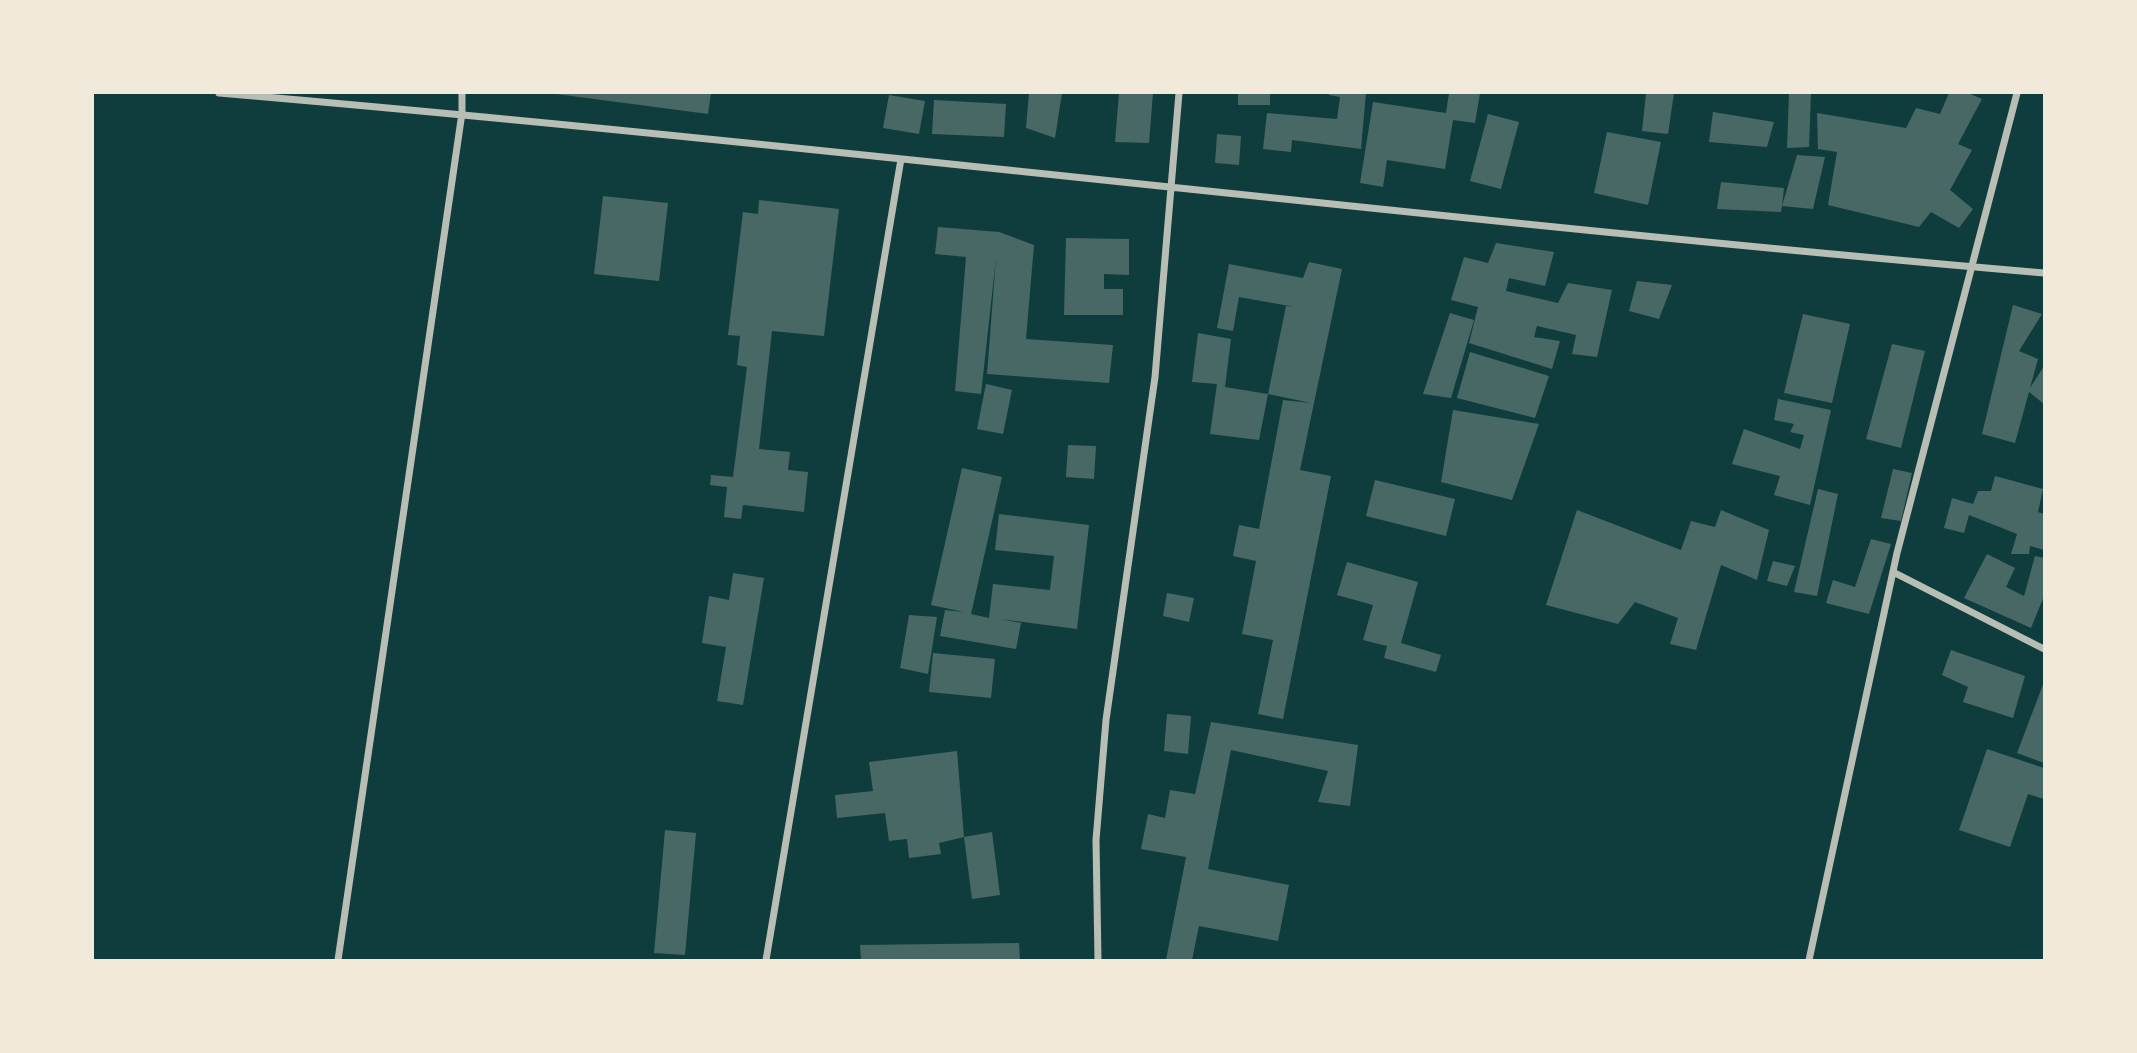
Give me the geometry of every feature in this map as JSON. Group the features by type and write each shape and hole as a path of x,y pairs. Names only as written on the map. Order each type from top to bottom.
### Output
{"street":[{"path":"219,93 462,113 1172,187 2044,273"},
{"path":"338,960 462,113 462,93"},
{"path":"1098,960 1096,840 1107,720 1155,377 1179,93"},
{"path":"1809,960 1893,572 2017,93"},
{"path":"766,960 901,159"},
{"path":"1893,572 2044,649"}],"building":[{"path":"549,93 711,93 708,114"},
{"path":"1029,93 1062,93 1055,138 1026,128"},
{"path":"1119,93 1153,93 1149,143 1115,142"},
{"path":"1238,93 1270,93 1270,105 1238,105"},
{"path":"1329,93 1366,93 1361,149 1292,140 1291,152 1263,149 1267,113 1337,119 1340,97"},
{"path":"1449,93 1480,93 1475,123 1453,120 1445,169 1387,160 1383,187 1360,183 1373,102 1446,113"},
{"path":"1646,93 1674,93 1668,134 1642,131"},
{"path":"1789,93 1811,93 1809,147 1787,148"},
{"path":"1949,93 1968,93 1982,99 1958,144 1972,150 1950,190 1973,209 1959,228 1931,212 1919,227 1828,205 1837,152 1818,149 1817,113 1906,128 1916,108 1940,114"},
{"path":"889,95 925,101 919,134 883,128"},
{"path":"934,100 1006,104 1004,137 932,134"},
{"path":"1713,112 1774,122 1767,147 1709,142"},
{"path":"1488,114 1519,122 1501,189 1470,181"},
{"path":"1607,132 1661,142 1648,205 1594,193"},
{"path":"1217,134 1241,136 1239,165 1215,163"},
{"path":"1797,155 1825,157 1813,209 1782,206"},
{"path":"1721,182 1784,188 1781,212 1717,209"},
{"path":"603,196 668,203 659,281 594,274"},
{"path":"759,200 839,209 824,336 772,331 759,449 790,452 788,470 808,472 804,512 743,505 741,519 724,517 727,487 710,485 711,475 733,477 747,367 737,365 740,336 728,335 743,212 758,214"},
{"path":"938,227 999,232 1034,245 1026,339 1113,345 1109,383 987,374 996,258 981,394 955,391 966,257 935,254"},
{"path":"1066,238 1129,239 1129,275 1104,274 1104,289 1123,289 1123,315 1064,315"},
{"path":"1496,243 1554,252 1545,286 1509,278 1506,291 1558,303 1568,283 1612,290 1597,357 1572,354 1576,335 1537,326 1534,337 1560,341 1552,369 1469,343 1478,307 1451,300 1464,257 1488,263"},
{"path":"1309,262 1342,269 1300,470 1331,476 1283,719 1258,714 1273,640 1242,634 1256,561 1233,556 1239,525 1259,529 1283,400 1311,403 1268,394 1286,306 1295,307 1239,297 1233,331 1217,328 1229,264 1303,278"},
{"path":"1637,281 1672,285 1659,319 1629,311"},
{"path":"2013,305 2042,314 2019,351 2038,359 2030,388 2044,366 2044,404 2029,392 2015,443 1982,434"},
{"path":"1450,313 1474,320 1451,398 1423,394"},
{"path":"1803,314 1850,324 1832,403 1784,393"},
{"path":"1198,333 1231,339 1225,387 1268,394 1259,440 1210,434 1217,384 1192,382"},
{"path":"1892,344 1925,351 1901,448 1866,439"},
{"path":"1470,352 1549,376 1535,418 1457,398"},
{"path":"986,384 1012,390 1003,434 977,429"},
{"path":"1778,399 1831,410 1810,505 1774,495 1780,476 1732,464 1744,429 1800,449 1804,435 1790,432 1794,424 1774,420"},
{"path":"1453,410 1539,424 1512,500 1441,482"},
{"path":"1068,445 1096,446 1094,479 1066,477"},
{"path":"962,468 1002,477 971,614 989,618 993,584 1050,590 1054,556 995,550 999,514 1089,525 1077,629 1000,619 1021,623 1016,649 940,636 945,610 964,612 931,605"},
{"path":"1893,469 1912,473 1901,521 1881,518"},
{"path":"1995,476 2043,489 2038,512 2044,514 2044,550 2030,546 2029,554 2011,554 2017,534 1969,515 1964,533 1944,528 1952,498 1973,504 1978,491 1991,491"},
{"path":"1375,480 1455,499 1446,536 1366,516"},
{"path":"1818,489 1838,494 1817,596 1794,592"},
{"path":"1577,510 1681,550 1691,521 1715,527 1721,510 1769,530 1757,580 1721,565 1696,650 1670,644 1678,618 1635,602 1618,624 1546,605"},
{"path":"1871,539 1891,544 1869,614 1826,603 1833,580 1855,587"},
{"path":"1987,554 2015,568 2006,587 2024,596 2035,556 2044,558 2044,596 2031,628 1964,598"},
{"path":"1773,561 1795,566 1787,586 1767,581"},
{"path":"1347,562 1418,582 1401,643 1441,655 1436,672 1384,658 1387,646 1363,640 1373,605 1337,595"},
{"path":"733,573 764,578 743,705 717,701 726,647 702,643 709,596 729,600"},
{"path":"1167,593 1194,598 1189,622 1163,616"},
{"path":"909,615 937,617 928,674 900,668"},
{"path":"1951,650 2025,676 2013,718 1963,702 1968,687 1942,675"},
{"path":"933,653 995,659 991,698 929,692"},
{"path":"2044,682 2044,763 2017,753"},
{"path":"1167,714 1191,716 1188,754 1164,751"},
{"path":"1211,722 1358,745 1350,806 1318,802 1328,771 1231,750 1208,869 1289,885 1278,941 1199,926 1192,960 1166,960 1186,857 1141,849 1148,814 1165,818 1170,790 1195,794"},
{"path":"1987,749 2044,768 2044,799 2028,794 2010,847 1959,830"},
{"path":"957,751 964,837 939,843 941,854 909,858 907,839 889,841 885,813 837,818 835,795 873,791 869,762"},
{"path":"665,830 696,833 685,955 654,953"},
{"path":"992,832 1000,895 972,899 964,837"},
{"path":"1019,943 1020,960 861,960 860,945"}]}
